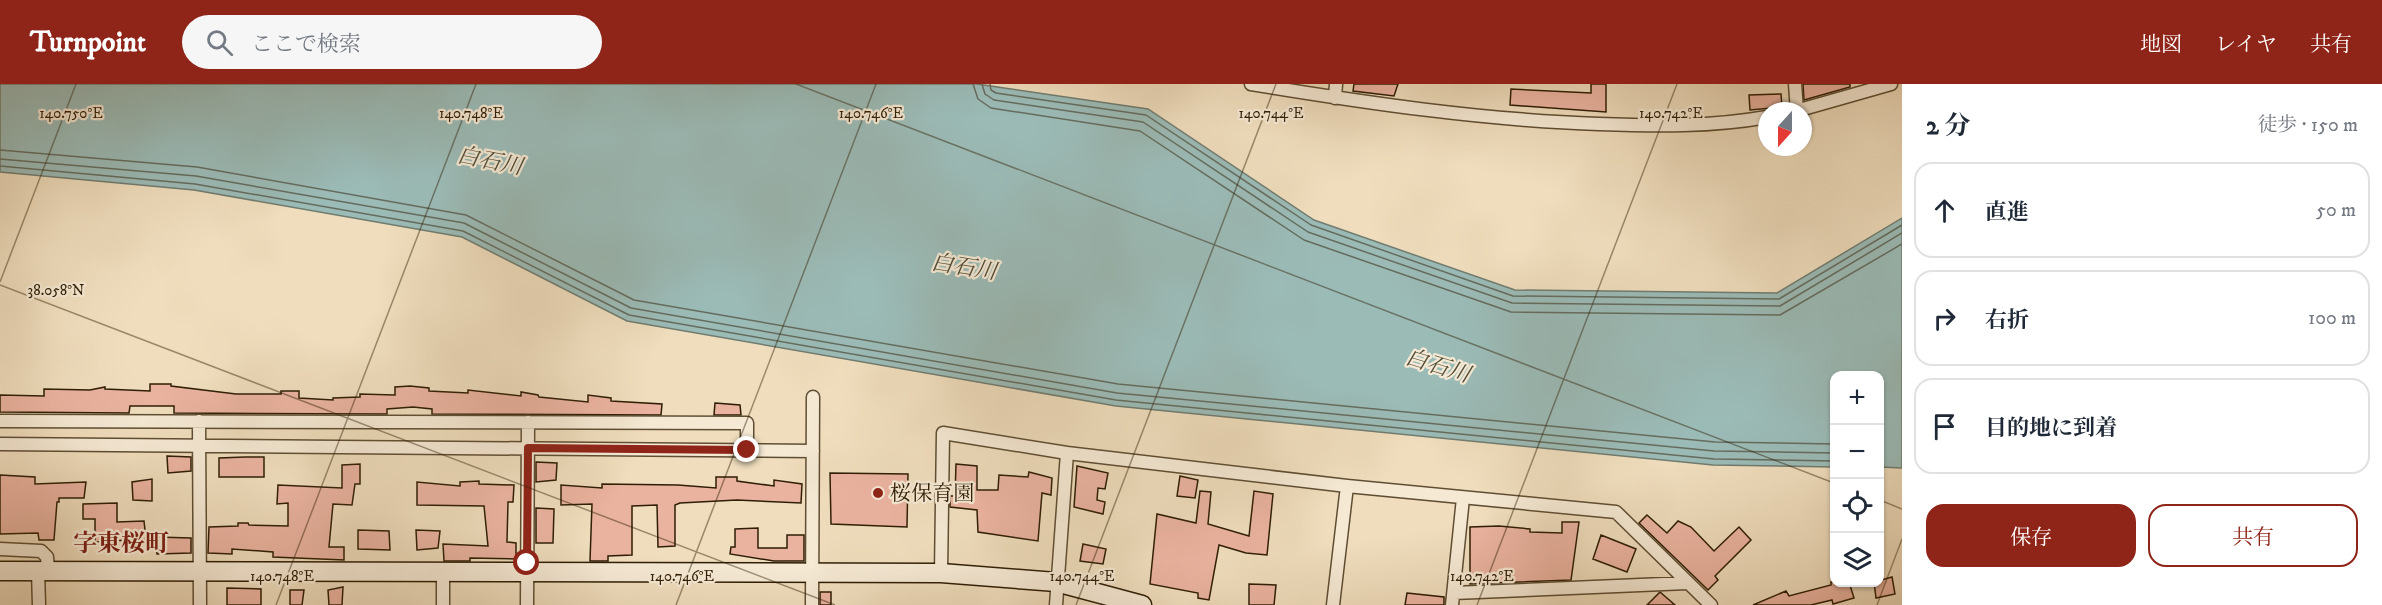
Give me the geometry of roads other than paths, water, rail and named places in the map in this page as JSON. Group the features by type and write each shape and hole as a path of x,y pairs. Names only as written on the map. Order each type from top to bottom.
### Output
{"street":[{"path":"1251,84 1461,115 1552,123 1685,126 1758,118"},
{"path":"1335,98 1336,84"},
{"path":"1795,84 1796,102"},
{"path":"1812,107 1891,84"},
{"path":"812,605 813,397"},
{"path":"0,420 747,423 747,450"},
{"path":"199,421 200,605"},
{"path":"527,605 528,422"},
{"path":"941,573 943,433 1067,453 1347,486 1616,512 1711,605"},
{"path":"0,444 813,451"},
{"path":"1056,605 1067,453"},
{"path":"1333,605 1347,486"},
{"path":"1463,498 1453,599 1687,583"},
{"path":"0,549 41,550 47,557 39,605"},
{"path":"0,571 941,573 1056,582 1142,605"},
{"path":"443,573 443,605"}],"water":[{"name":"白石川","path":"0,84 977,84 1148,109 1314,220 1515,290 1777,293 1902,218 1902,468 1884,467 1884,371 1830,371 1830,467 1713,465 1116,406 627,321 462,237 194,190 0,172"}],"place":[{"name":"桜保育園","path":"878,493"}],"district":[{"name":"字東桜町","path":"121,543"}]}
